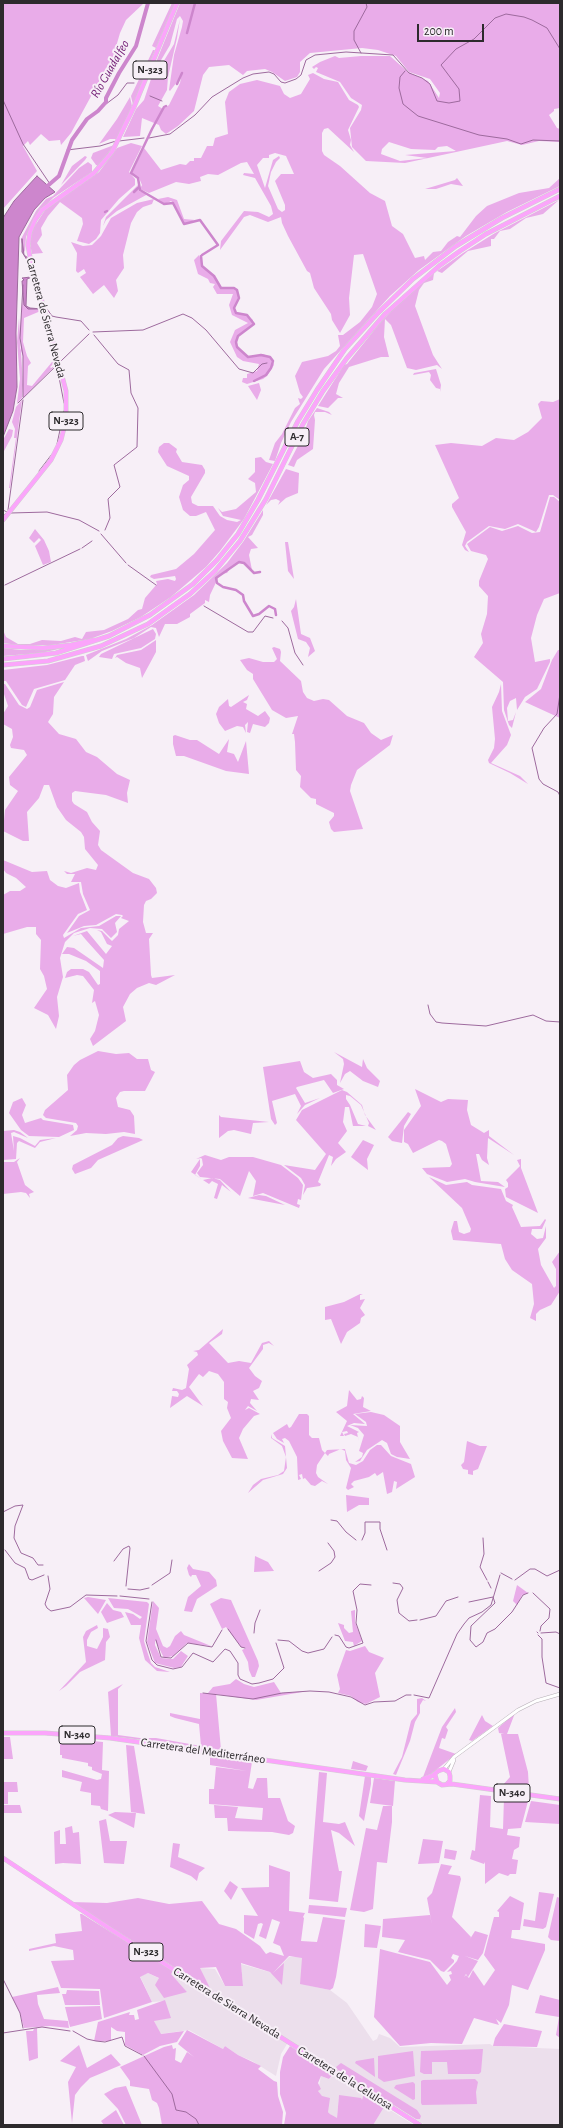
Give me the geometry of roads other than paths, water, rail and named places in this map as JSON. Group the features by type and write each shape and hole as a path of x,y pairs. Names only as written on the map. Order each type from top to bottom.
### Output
{"highway":[{"name":"Carretera de Sierra Nevada","path":"3,520 51,460 61,440 66,420 67,401 65,386 30,257 28,245 30,232 35,220 42,210 94,173 116,145 178,3"},
{"name":"A-7","path":"3,659 68,650 119,632 150,615 180,594 205,572 228,547 258,500 298,421 317,390 345,349 376,314 413,279 456,246 502,218 560,189"},
{"name":"A-7","path":"3,667 35,663 82,653 118,639 163,615 203,583 226,559 250,527 323,391 368,333 398,301 449,259 486,234 560,196"},
{"path":"3,646 29,648 58,647 81,643 119,632"},
{"name":"Carretera del Mediterráneo","path":"3,1733 45,1733 103,1737 402,1779 437,1782"},
{"path":"444,1769 449,1772 450,1778 447,1784"},
{"name":"N-340","path":"435,1775 438,1771 444,1769"},
{"path":"435,1775 437,1782"},
{"name":"Carretera del Mediterráneo","path":"402,1779 427,1778 435,1775"},
{"name":"N-340","path":"450,1778 464,1786"},
{"name":"N-340","path":"437,1782 440,1785 447,1784 560,1799"},
{"name":"Carretera de Sierra Nevada","path":"3,1858 133,1944 290,2043"},
{"name":"Carretera de la Celulosa","path":"290,2043 420,2125"}],"main road":[{"path":"444,1769 457,1756 518,1710 536,1701 560,1694"},
{"path":"449,1772 451,1765 457,1756"}],"waterway":[{"name":"Río Guadalfeo","path":"44,189 59,176 72,140 87,119 98,111 106,102 106,98 119,73 136,46 148,3"},
{"path":"187,33 195,3"},
{"path":"361,53 354,40 354,31 367,7 366,3"},
{"path":"149,138 170,134 195,115 212,97 243,78 253,74 269,72 274,74 281,82 285,83 296,79 301,75 306,60 315,55 346,52 393,55 409,73 422,78 430,84 437,101 449,103 460,101 459,89 441,65 456,49 474,39 495,18 506,14 532,20 547,28 560,49"},
{"path":"405,71 400,77 399,88 403,104 418,116 479,135 507,139 521,144 533,140 560,141"},
{"path":"177,84 182,73"},
{"path":"102,107 118,95 127,83 134,83"},
{"path":"150,96 162,101"},
{"path":"3,100 23,144 50,184"},
{"path":"166,106 152,129 131,173 138,178 140,190 164,204 173,203 184,224 200,220 218,245 202,255"},
{"path":"119,141 144,138"},
{"path":"67,150 100,146 116,141"},
{"path":"134,192 139,187"},
{"path":"201,256 202,266 214,276 221,288 234,288 237,290 239,298 234,308 236,313 247,315 254,324 238,336 236,342 237,347 248,357 261,355 270,357 273,361 271,368 266,375 254,381"},
{"path":"23,285 20,338 23,356 23,397"},
{"path":"47,309 52,316 81,321 89,330"},
{"path":"42,314 54,358"},
{"path":"93,332 143,330 183,314 192,318 206,330 239,369 253,373 262,364 267,363"},
{"path":"61,361 89,334"},
{"path":"94,335 118,364 129,370 131,393 138,408 137,447 114,465 120,487 108,499 110,518 105,530"},
{"path":"18,403 57,365"},
{"path":"57,367 64,403"},
{"path":"8,510 23,400"},
{"path":"57,444 64,411"},
{"path":"39,471 52,454"},
{"path":"3,510 7,512"},
{"path":"11,513 47,512 79,520 99,531"},
{"path":"3,516 6,513"},
{"path":"101,534 126,563"},
{"path":"82,548 92,541"},
{"path":"5,585 80,549"},
{"path":"260,572 254,573 244,563 239,562 216,578 217,583 223,587 236,590 243,595 244,601 253,616 259,614 269,606 275,609 276,615"},
{"path":"128,565 156,585"},
{"path":"204,606 248,632 253,632 265,616 273,618"},
{"path":"282,621 288,628 295,653 303,665"},
{"path":"560,694 557,714 544,728 532,748 539,779 543,784 558,792 560,796"},
{"path":"428,1005 430,1014 436,1022 442,1023 486,1026 533,1015 546,1021 560,1022"},
{"path":"3,1512 15,1506 23,1505 15,1526 14,1538 21,1553 33,1558 38,1565 43,1565"},
{"path":"331,1520 337,1521 346,1532 356,1540"},
{"path":"362,1540 365,1533 365,1522 380,1522 380,1529 387,1550"},
{"path":"483,1538 484,1554 480,1567 487,1580"},
{"path":"319,1571 331,1563 335,1557 334,1551 328,1543"},
{"path":"114,1561 123,1549 129,1546 126,1586"},
{"path":"5,1550 15,1563 25,1568 29,1579 32,1580 44,1575"},
{"path":"152,1585 170,1573 172,1560"},
{"path":"515,1580 530,1569 535,1569 547,1576 560,1570"},
{"path":"501,1573 512,1579"},
{"path":"414,1695 429,1698 457,1634 469,1618 482,1612 491,1605 500,1575"},
{"path":"48,1576 50,1589 45,1604 51,1611 70,1607 86,1595 117,1596"},
{"path":"488,1582 491,1588"},
{"path":"393,1583 400,1584 403,1588 397,1600 399,1613 409,1621 417,1620"},
{"path":"335,1635 339,1636 346,1647 349,1648 363,1643 356,1623 357,1610 353,1591 360,1584 371,1585"},
{"path":"128,1589 140,1590 149,1588"},
{"path":"469,1602 493,1597 495,1603 471,1626 470,1640 476,1647 483,1642 487,1633 495,1629 512,1612 523,1595 528,1593"},
{"path":"533,1593 550,1609 549,1618 541,1626 540,1631"},
{"path":"120,1596 149,1599"},
{"path":"420,1620 436,1616 446,1601 458,1597"},
{"path":"152,1602 146,1641 152,1660 157,1665 173,1669 182,1667 193,1653 213,1662 225,1649 230,1651 238,1663 238,1675 240,1679 252,1684 259,1683 273,1679 284,1668 276,1643"},
{"path":"254,1633 255,1623 260,1610"},
{"path":"228,1629 241,1647 245,1648"},
{"path":"156,1640 161,1657 171,1658 188,1643 212,1647 222,1630"},
{"path":"541,1633 556,1632 560,1634"},
{"path":"538,1635 542,1639 542,1657 546,1683 560,1688"},
{"path":"278,1640 289,1641 302,1651 308,1653 324,1649 332,1637"},
{"path":"203,1693 253,1699 282,1693 310,1691 329,1692 351,1697 365,1705 374,1702 395,1701 406,1695 411,1695"},
{"path":"3,1979 20,2013 23,2028"},
{"path":"3,2033 42,2027 70,2031"},
{"path":"73,2031 87,2039 96,2041 105,2042 122,2037 125,2046 142,2055"},
{"path":"144,2056 172,2094 176,2110 186,2112 196,2119 199,2125"}]}
